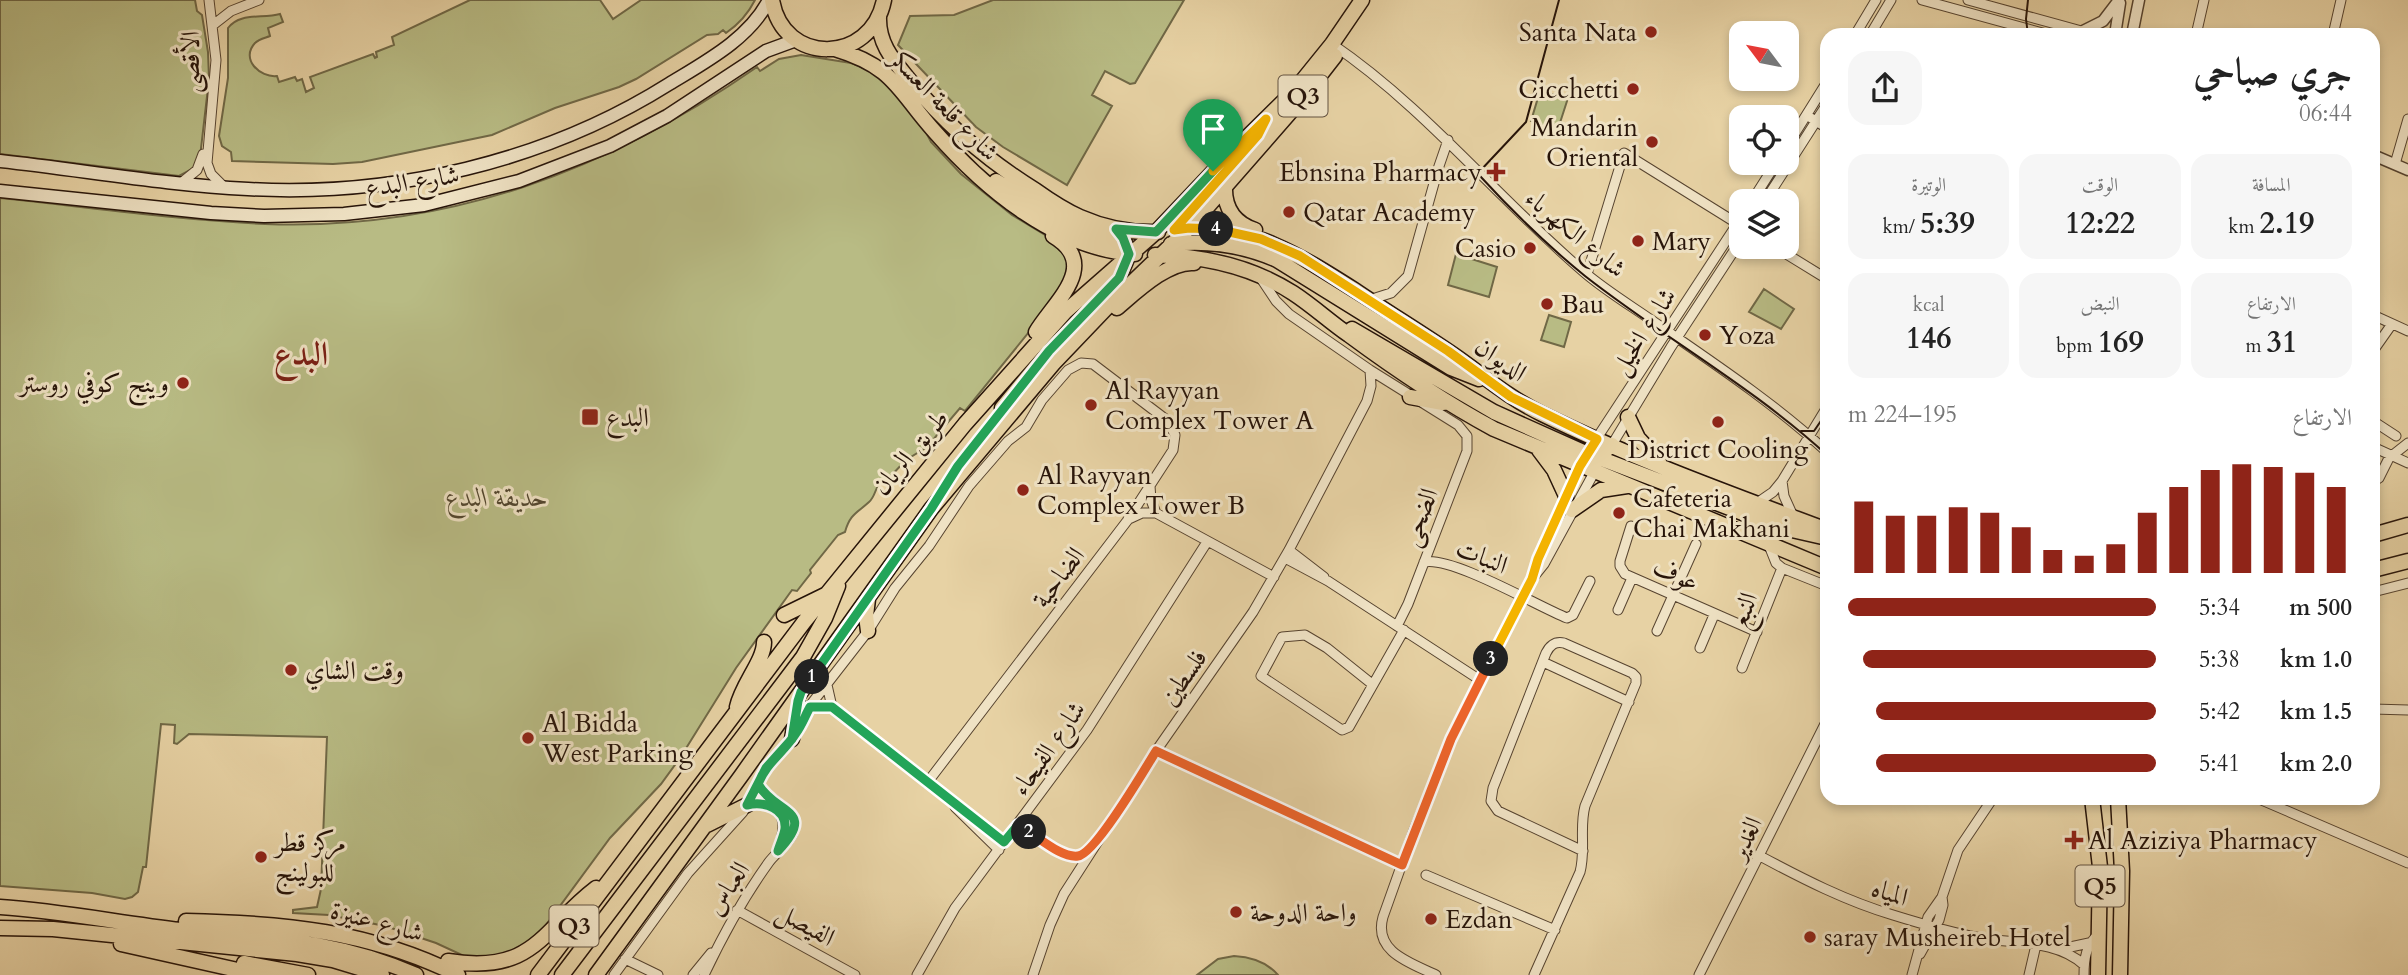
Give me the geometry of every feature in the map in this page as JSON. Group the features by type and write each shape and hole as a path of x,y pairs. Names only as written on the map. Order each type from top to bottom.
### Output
{"main road":[{"path":"770,0 779,21 796,40"},
{"name":"شارع البدع","path":"0,161 225,188 298,190 370,186 443,174 517,154 596,124 655,93 734,41 755,22 770,0"},
{"path":"835,49 858,41 870,31 879,17 884,0"},
{"name":"طريق الريان","path":"538,975 842,574 1028,351 1127,249 1166,241 1189,228 1300,101 1362,0"},
{"name":"طريق الريان","path":"596,975 931,509 1053,364 1166,241 1229,155 1336,46 1373,0"},
{"name":"شارع قلعة العسكر","path":"879,17 882,40 889,55 933,108 966,141 1000,168 1080,217 1166,241"},
{"name":"شارع البدع","path":"0,191 264,216 344,214 424,205 519,181 610,146 667,117 766,51 796,40"},
{"name":"شارع قلعة العسكر","path":"796,40 819,49 835,49 864,59 887,74 930,128 961,161 1021,209 1084,243 1127,249"},
{"path":"961,161 1068,226 1127,249 1166,241 1223,244 1251,250 1277,260 1451,368 1486,380"},
{"path":"1225,186 1227,207 1236,221 1245,227 1272,235 1285,249"},
{"path":"1021,209 1028,222 1064,244 1071,253 1074,270 1068,288 1037,329 1028,351"},
{"name":"الديوان","path":"1189,228 1242,233 1285,249 1315,265 1527,406 1675,472 1820,527"},
{"path":"931,509 958,466 1015,392 1065,333 1119,278 1127,249 1116,229"},
{"path":"1166,241 1190,256 1234,265 1294,293 1451,405 1538,449 1587,464"},
{"path":"1053,364 1081,344 1115,309 1173,266 1188,263 1219,268 1234,265"},
{"path":"1323,315 1373,340 1494,412 1628,486 1820,565"},
{"path":"1410,397 1451,405"},
{"path":"1628,417 1644,446 1675,472"},
{"path":"1587,464 1612,445"},
{"path":"1538,449 1554,470 1569,503 1601,491 1628,486"},
{"path":"1587,464 1592,459 1602,459 1779,527 1820,536"},
{"path":"2380,535 2408,526"},
{"path":"2380,568 2408,561"},
{"path":"562,975 803,657 825,618 842,574"},
{"path":"783,615 827,594"},
{"path":"868,631 866,609 869,595"},
{"path":"735,716 743,687 762,654 764,642"},
{"path":"792,739 801,692"},
{"path":"705,825 747,805"},
{"name":"Q5","path":"2093,805 2100,867 2095,938 2098,975"},
{"path":"2111,805 2120,829"},
{"name":"Q5","path":"2118,805 2120,975"},
{"path":"399,949 478,970 510,967 525,961 538,951 582,899 610,878"},
{"name":"شارع عنيزة","path":"0,907 313,943 372,958 416,975"},
{"name":"شارع عنيزة","path":"154,926 182,921 277,925 352,936 399,949 458,975"},
{"name":"شارع عنيزة","path":"0,928 33,928 297,954 333,960 382,975"},
{"name":"شارع عنيزة","path":"87,933 130,946 260,975"},
{"path":"218,964 258,965 308,975"}],"street":[{"name":"الأقصى","path":"209,0 216,60 209,125 208,167 225,188"},
{"path":"213,26 230,11 260,0"},
{"path":"1859,28 1876,0"},
{"path":"1874,28 1891,0"},
{"path":"1922,0 2024,28"},
{"path":"1968,0 2072,28"},
{"path":"2089,28 2103,21 2120,0"},
{"path":"2116,28 2120,0"},
{"path":"2133,28 2139,0"},
{"path":"2198,28 2204,0"},
{"path":"2335,28 2341,0"},
{"name":"شارع الكهرباء","path":"1336,46 1374,74 1448,140 1508,203 1587,274 1820,445"},
{"path":"1799,127 1820,93"},
{"path":"1773,189 1820,115"},
{"path":"1806,116 1820,124"},
{"path":"2395,164 2408,121"},
{"name":"الأقصى","path":"181,183 195,173 201,164 209,125"},
{"path":"1368,300 1391,293 1408,275 1448,140"},
{"path":"1587,274 1624,153 1729,215"},
{"path":"2380,158 2408,170"},
{"name":"شارع الخيل","path":"1587,464 1597,439 1729,238"},
{"name":"شارع الخيل","path":"1602,459 1729,258"},
{"path":"1794,259 1820,275"},
{"path":"1257,274 1285,310 1410,397"},
{"path":"2380,318 2408,331"},
{"path":"2380,341 2392,324"},
{"name":"الضاحية","path":"868,631 895,588 940,532 969,486 1014,436 1026,427 1042,400 1070,367 1093,363 1165,419 1174,430 1173,450 1127,521 927,783"},
{"name":"فلسطين","path":"1367,401 1371,386 1370,370"},
{"name":"فلسطين","path":"1033,975 1054,914 1076,876 1156,751 1253,612 1287,554 1367,401 1376,390 1388,382"},
{"name":"الضحى","path":"1372,684 1328,648 1305,635 1282,637 1261,676 1342,730 1349,727 1372,684 1400,628 1468,447 1467,436 1458,425 1410,397"},
{"path":"1757,503 1773,492 1782,481 1820,419"},
{"path":"2380,426 2396,436"},
{"path":"2380,476 2387,461 2408,443"},
{"path":"2380,450 2408,463"},
{"path":"1436,975 1398,957 1384,943 1382,922 1438,769 1523,596 1544,564 1587,464"},
{"path":"1532,579 1538,559 1587,464"},
{"path":"1782,481 1784,496 1794,518"},
{"path":"1150,486 1156,513"},
{"path":"1127,521 1142,513 1156,513 1274,577"},
{"name":"عوف","path":"1631,526 1620,566 1625,574 1758,632"},
{"name":"شارع الفيحاء","path":"917,975 955,908 1100,711 1207,541"},
{"path":"1768,542 1773,558 1782,568 1820,583"},
{"path":"1657,631 1696,544"},
{"path":"1287,554 1480,680"},
{"name":"النبات","path":"1424,562 1445,563 1569,618 1590,581"},
{"name":"النبع","path":"1742,668 1782,568"},
{"path":"1618,610 1632,578"},
{"path":"2380,590 2408,583"},
{"path":"1700,648 1714,615"},
{"path":"614,975 688,873 747,805 769,763 792,739 810,707 868,631"},
{"path":"1534,975 1580,872 1583,851 1581,830 1585,806 1637,680 1629,671 1560,642 1550,646 1543,662 1493,789 1491,801 1498,811 1583,851"},
{"path":"1543,662 1629,702"},
{"path":"827,685 832,707 951,803 963,817 1002,846"},
{"path":"810,707 832,707"},
{"path":"2380,709 2408,710"},
{"name":"الغدير","path":"1699,975 1820,732"},
{"path":"1156,751 1402,865"},
{"name":"العباس","path":"704,975 737,910 793,834 795,826 789,811 767,797 758,784"},
{"name":"العباس","path":"747,805 767,805 783,817 785,829 778,851"},
{"path":"1912,975 1920,954 1919,946 1931,926 1934,906 1942,897 1958,850 1988,805"},
{"path":"2286,805 2408,863"},
{"path":"1018,825 1060,851 1073,863 1076,876"},
{"path":"1060,851 1081,856 1104,834"},
{"name":"المياه","path":"1760,856 1850,901 1931,926 1981,938 2058,949 2073,948 2095,938"},
{"path":"1426,875 1555,930"},
{"name":"الفيصل","path":"737,910 855,975"},
{"path":"2084,970 2095,938"},
{"path":"2029,975 2036,945"},
{"name":"العباس","path":"693,975 715,949"},
{"name":"المياه","path":"2058,949 2073,956 2084,970"},
{"path":"625,959 658,975"}],"green space":[{"path":"0,0 195,0 197,11 202,15 209,79 200,157 196,167 179,176 0,154"},
{"path":"470,0 600,0 613,19 641,0 755,0 743,18 726,33 723,30 718,34 707,35 619,87 555,108 492,135 362,162 333,164 232,161 231,152 222,146 219,136 228,78 228,28 233,23 245,18 280,14 283,22 268,28 270,36 255,43 251,49 251,61 264,74 277,76 279,82 295,77 297,81 302,79 306,92 314,88 310,77 373,54 375,58 376,52 394,45 392,37"},
{"path":"993,0 1184,0 1135,83 1130,84 1105,71 1092,95 1112,106 1067,185 1003,147 976,127 898,45 910,16 954,15"},
{"name":"حديقة البدع","path":"801,55 851,63 885,81 921,123 931,142 961,174 1012,215 1055,241 1070,260 1063,290 965,411 960,408 927,447 906,460 886,481 880,482 871,500 852,517 845,532 838,535 797,591 792,590 736,668 661,784 610,838 543,929 524,946 491,958 464,956 436,943 385,926 329,915 293,913 293,910 317,907 321,889 327,737 189,734 177,744 174,743 175,725 161,724 146,867 143,867 138,892 125,899 92,893 0,886 0,198 265,224 333,223 398,217 462,205 524,187 585,164 701,104 757,67 760,71 779,59"},
{"path":"1540,91 1568,98 1557,132 1531,121"},
{"path":"1456,254 1497,267 1489,297 1448,285"},
{"path":"1764,289 1794,309 1781,329 1749,312"},
{"path":"1549,315 1571,322 1564,347 1541,340"},
{"path":"1234,956 1258,961 1278,975 1197,975 1218,959"}],"tram line":[{"path":"1559,0 1526,122 1480,171 1480,176 1557,253 1585,276 1769,407 1820,449"},
{"path":"2027,28 2028,0"},
{"path":"1801,431 1814,431 1820,422"}],"place":[{"name":"Santa Nata","path":"1651,32"},
{"name":"Cicchetti","path":"1633,89"},
{"name":"Mandarin Oriental","path":"1652,142"},
{"name":"Ebnsina Pharmacy","path":"1496,172"},
{"name":"Qatar Academy","path":"1289,212"},
{"name":"Mary","path":"1638,241"},
{"name":"Casio","path":"1530,248"},
{"name":"Bau","path":"1547,304"},
{"name":"Yoza","path":"1705,335"},
{"name":"وينج كوفي روستر","path":"183,383"},
{"name":"Al Rayyan Complex Tower A","path":"1091,405"},
{"name":"البدع","path":"590,417"},
{"name":"District Cooling","path":"1718,422"},
{"name":"Al Rayyan Complex Tower B","path":"1023,490"},
{"name":"Cafeteria Chai Makhani","path":"1619,513"},
{"name":"وقت الشاي","path":"291,670"},
{"name":"Al Bidda West Parking","path":"528,738"},
{"name":"Al Aziziya Pharmacy","path":"2074,840"},
{"name":"مركز قطر للبولينج","path":"261,857"},
{"name":"واحة الدوحة","path":"1236,912"},
{"name":"Ezdan","path":"1431,919"},
{"name":"saray Musheireb Hotel","path":"1810,937"}],"district":[{"name":"البدع","path":"301,353"}],"route":[{"path":"1213,171 1156,232 1116,229 1129,254 1119,278 1049,351 968,452 931,509 801,692 792,739 773,758 766,768 763,773 758,784 747,805 767,805 783,817 785,829 778,851 793,834 793,818 789,811 767,797 758,784 760,779 763,773 766,768 769,763 773,758 788,744 792,739 796,734 810,707 832,707 1004,842 1018,825 1060,851 1075,856 1084,854 1104,834 1156,751 1402,865 1451,739 1532,579 1540,554 1580,466 1597,439 1541,414 1511,397 1448,351 1315,265 1285,249 1231,231 1189,228 1174,230 1258,135 1266,119 1213,171"}]}
